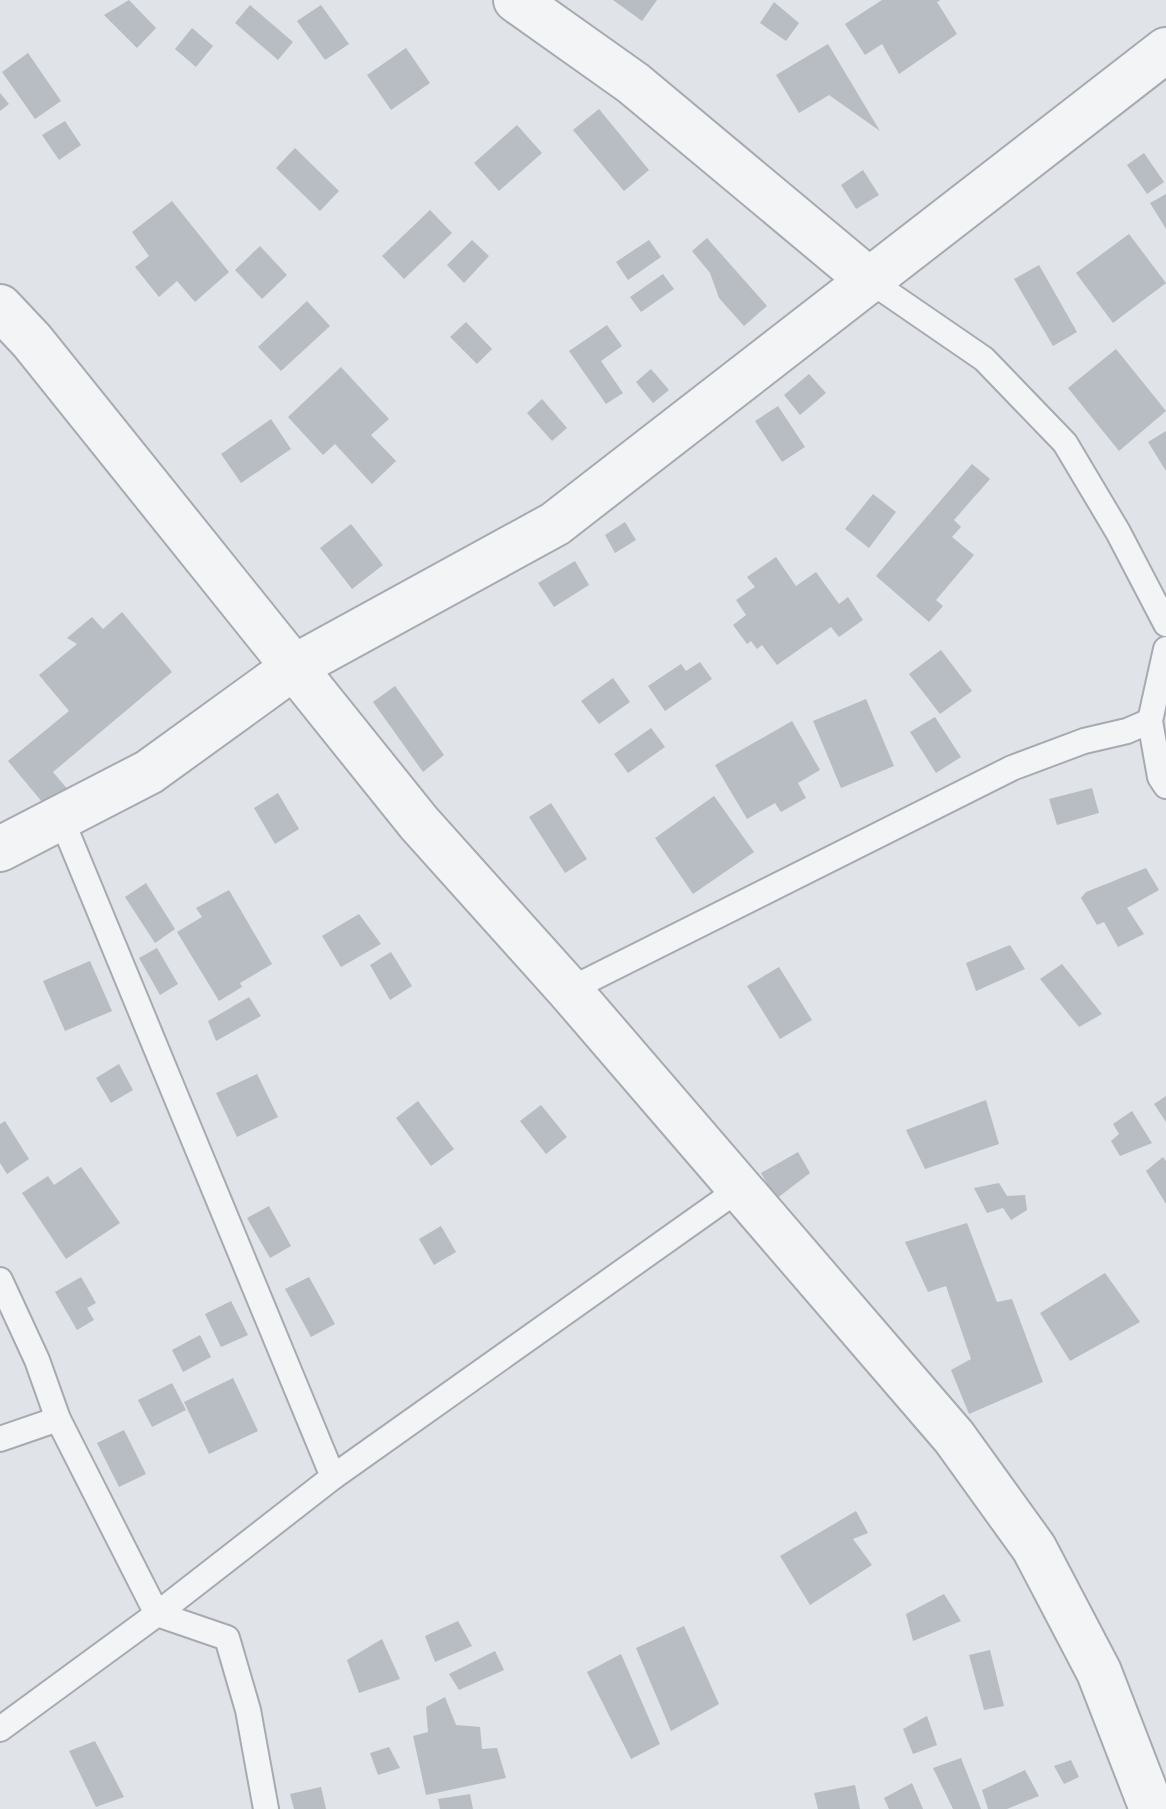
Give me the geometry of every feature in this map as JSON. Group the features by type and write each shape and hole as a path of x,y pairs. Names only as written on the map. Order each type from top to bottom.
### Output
{"street":[{"path":"516,0 633,83 869,280"},
{"path":"0,849 149,772 294,667 555,524 1166,50"},
{"path":"0,307 32,341 419,823 569,990 954,1437 1034,1548 1099,1672 1152,1809"}],"lane":[{"path":"869,280 984,359 1065,443 1118,532 1166,624"},
{"path":"1166,649 1150,721 1160,777 1166,786"},
{"path":"569,990 1012,768 1150,721"},
{"path":"61,818 333,1477"},
{"path":"0,1729 157,1614 333,1477 739,1189"},
{"path":"0,1280 37,1360 58,1419 157,1614 227,1638 248,1710 266,1809"},
{"path":"0,1439 58,1419"}],"building":[{"path":"129,0 156,28 137,48 104,15"},
{"path":"613,0 657,0 642,21"},
{"path":"882,0 941,0 937,2 957,34 899,74 882,44 865,55 845,24"},
{"path":"774,2 799,23 786,41 760,23"},
{"path":"250,5 293,42 278,60 235,23"},
{"path":"321,5 349,44 325,60 297,21"},
{"path":"192,28 213,46 196,67 175,49"},
{"path":"828,44 880,131 829,95 799,113 776,75"},
{"path":"406,48 430,83 391,110 367,75"},
{"path":"28,53 61,101 35,119 2,72"},
{"path":"0,93 9,104 0,111"},
{"path":"599,109 649,170 624,191 573,130"},
{"path":"65,121 81,145 59,160 42,135"},
{"path":"517,125 542,153 499,191 474,163"},
{"path":"295,148 339,191 320,211 276,168"},
{"path":"1144,153 1164,182 1147,194 1127,165"},
{"path":"863,170 879,195 856,209 841,185"},
{"path":"1166,194 1166,229 1150,203"},
{"path":"172,201 229,272 195,302 177,281 159,297 135,267 149,256 132,232"},
{"path":"430,210 452,233 404,279 382,256"},
{"path":"1129,234 1166,283 1113,323 1076,273"},
{"path":"707,238 767,306 744,326 719,298 710,273 692,251"},
{"path":"472,240 489,256 464,283 447,265"},
{"path":"649,240 661,257 628,280 616,262"},
{"path":"260,246 287,275 262,299 235,270"},
{"path":"1039,265 1077,332 1053,346 1014,279"},
{"path":"663,274 674,289 641,312 630,297"},
{"path":"307,301 330,326 281,371 258,347"},
{"path":"466,322 492,349 477,364 450,337"},
{"path":"607,325 622,346 601,361 623,393 606,404 569,351"},
{"path":"1116,349 1166,411 1119,451 1068,388"},
{"path":"341,367 389,419 371,435 396,461 372,484 335,444 323,455 288,417"},
{"path":"651,369 669,390 653,403 636,382"},
{"path":"809,374 826,393 800,415 784,395"},
{"path":"542,399 567,428 552,441 527,413"},
{"path":"778,406 805,447 782,462 755,421"},
{"path":"271,419 291,449 241,483 221,454"},
{"path":"1166,431 1166,471 1148,442"},
{"path":"972,464 990,479 954,520 961,527 952,537 974,555 936,600 943,606 929,622 876,576"},
{"path":"873,494 896,512 869,548 845,529"},
{"path":"625,522 636,540 615,553 605,535"},
{"path":"351,524 383,565 352,589 320,548"},
{"path":"776,557 796,586 816,572 839,604 848,597 863,620 839,637 831,627 777,665 762,645 757,649 751,641 747,644 733,625 746,615 736,600 755,587 747,577"},
{"path":"575,561 589,585 554,607 538,583"},
{"path":"122,612 172,672 53,772 69,791 48,809 8,761 69,711 39,675 77,644 67,638 92,617 103,629"},
{"path":"941,650 972,691 940,714 909,674"},
{"path":"700,662 712,679 665,711 648,686 681,664 686,671"},
{"path":"613,678 630,702 599,724 581,701"},
{"path":"395,686 444,755 423,772 373,702"},
{"path":"866,699 894,766 841,788 813,721"},
{"path":"935,717 961,757 936,773 910,732"},
{"path":"792,721 820,770 798,783 806,798 781,812 775,803 747,819 715,765"},
{"path":"651,728 665,747 628,773 614,754"},
{"path":"1092,788 1099,813 1057,825 1049,799"},
{"path":"278,793 299,829 275,844 254,808"},
{"path":"714,796 754,852 693,894 655,838"},
{"path":"551,803 587,859 565,873 529,817"},
{"path":"1146,868 1159,890 1127,908 1144,934 1118,947 1104,922 1097,925 1081,898 1086,892"},
{"path":"146,883 175,929 155,943 125,897"},
{"path":"229,890 272,964 240,983 242,987 219,1001 177,932 202,917 196,908"},
{"path":"359,914 381,944 341,967 322,936"},
{"path":"1010,945 1025,969 976,991 966,963"},
{"path":"157,948 178,984 160,995 139,958"},
{"path":"391,952 412,986 390,1000 370,965"},
{"path":"90,961 112,1011 65,1031 43,981"},
{"path":"1062,964 1102,1014 1079,1027 1040,979"},
{"path":"779,967 812,1020 780,1039 747,986"},
{"path":"249,997 261,1016 216,1041 208,1021"},
{"path":"119,1064 133,1090 111,1103 96,1078"},
{"path":"257,1074 278,1117 237,1137 216,1093"},
{"path":"1166,1096 1166,1122 1154,1104"},
{"path":"986,1100 999,1144 925,1169 906,1130"},
{"path":"418,1101 454,1149 431,1166 396,1118"},
{"path":"541,1105 567,1137 546,1154 520,1121"},
{"path":"1132,1111 1152,1143 1120,1156 1111,1141 1119,1134 1113,1124"},
{"path":"5,1121 29,1159 7,1174 0,1163 0,1124"},
{"path":"798,1152 810,1173 776,1199 761,1173"},
{"path":"1163,1157 1166,1161 1166,1204 1146,1171"},
{"path":"81,1167 120,1223 66,1259 22,1193 48,1176 54,1185"},
{"path":"999,1183 1007,1196 1025,1195 1027,1210 1011,1220 1003,1208 987,1213 974,1188"},
{"path":"269,1206 291,1246 270,1258 247,1218"},
{"path":"967,1223 997,1302 1012,1299 1043,1382 969,1414 951,1370 971,1359 946,1286 928,1292 905,1242"},
{"path":"441,1226 456,1252 434,1265 419,1239"},
{"path":"1105,1273 1140,1322 1070,1361 1040,1313"},
{"path":"81,1277 96,1303 87,1308 94,1320 77,1330 55,1292"},
{"path":"309,1277 335,1324 311,1337 285,1289"},
{"path":"231,1301 248,1335 221,1347 205,1314"},
{"path":"200,1335 211,1357 183,1372 172,1350"},
{"path":"233,1378 258,1431 209,1454 184,1402"},
{"path":"172,1383 186,1410 152,1427 138,1400"},
{"path":"124,1430 146,1474 119,1487 97,1443"},
{"path":"856,1511 868,1533 853,1539 872,1565 810,1605 780,1556"},
{"path":"944,1594 961,1621 913,1641 906,1614"},
{"path":"458,1621 472,1646 435,1662 425,1636"},
{"path":"684,1626 719,1704 671,1731 636,1648"},
{"path":"382,1639 400,1679 359,1693 347,1660"},
{"path":"990,1650 1004,1706 984,1710 969,1655"},
{"path":"495,1651 504,1670 459,1690 449,1674"},
{"path":"621,1654 660,1744 631,1759 587,1672"},
{"path":"445,1697 456,1725 480,1727 482,1749 497,1748 506,1778 426,1795 413,1736 428,1732 426,1707"},
{"path":"927,1716 937,1745 913,1754 903,1729"},
{"path":"95,1741 124,1797 96,1807 69,1751"},
{"path":"389,1747 400,1768 378,1775 370,1753"},
{"path":"961,1758 981,1809 953,1809 933,1768"},
{"path":"1071,1760 1079,1777 1064,1784 1054,1766"},
{"path":"1025,1770 1039,1796 1007,1809 988,1809 982,1790"},
{"path":"912,1783 923,1809 889,1809 884,1798"},
{"path":"855,1785 860,1809 818,1809 814,1793"},
{"path":"321,1787 326,1809 294,1809 290,1794"},
{"path":"470,1794 473,1809 440,1809 438,1799"}]}
